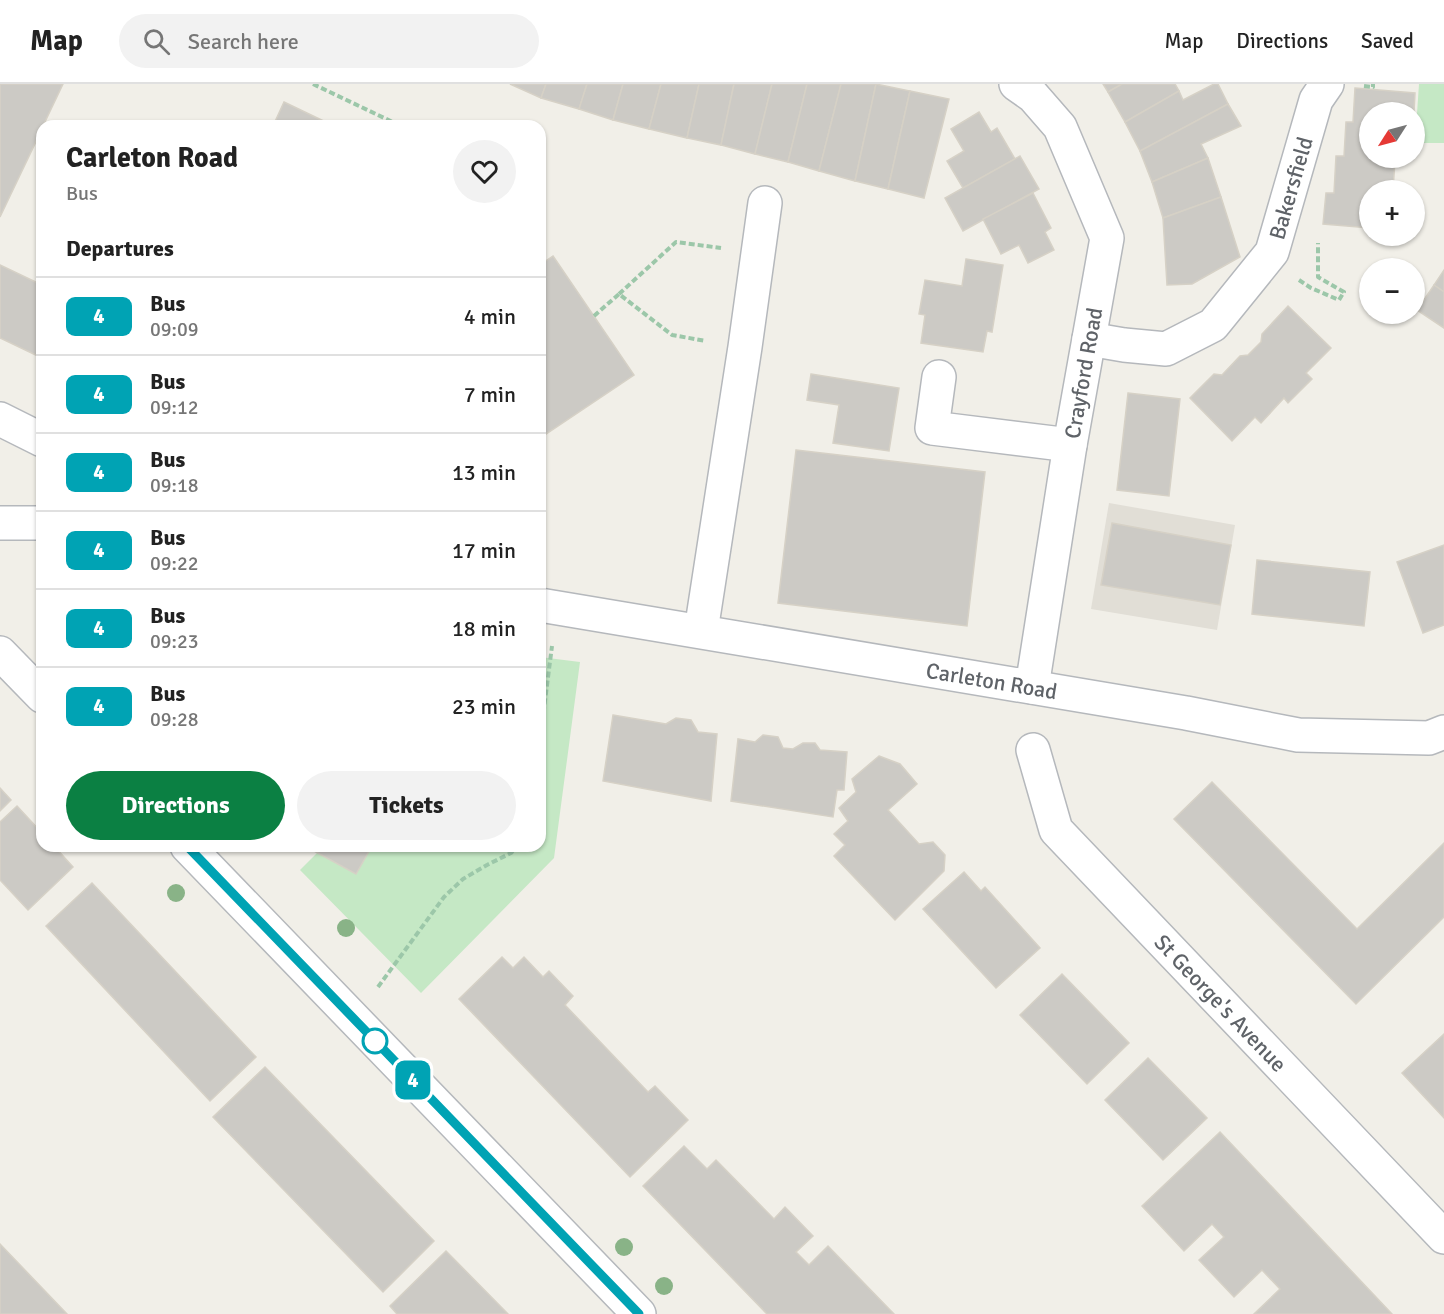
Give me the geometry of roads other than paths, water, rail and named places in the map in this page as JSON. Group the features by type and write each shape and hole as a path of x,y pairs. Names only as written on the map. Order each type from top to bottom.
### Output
{"street":[{"name":"Bakersfield","path":"1089,339 1166,349 1213,325 1272,252 1316,100 1327,84"},
{"name":"Crayford Road","path":"1025,90 1060,127 1107,238 1070,444 1032,687"},
{"path":"701,631 765,203"},
{"path":"939,376 932,428 1070,444"},
{"path":"0,419 36,437"},
{"path":"0,523 36,523"},
{"name":"Carleton Road","path":"548,606 1186,713 1298,735 1429,738 1444,732"},
{"path":"0,653 36,690"},
{"name":"St George's Avenue","path":"1033,750 1056,830 1444,1237"},
{"path":"193,852 639,1314"}]}
